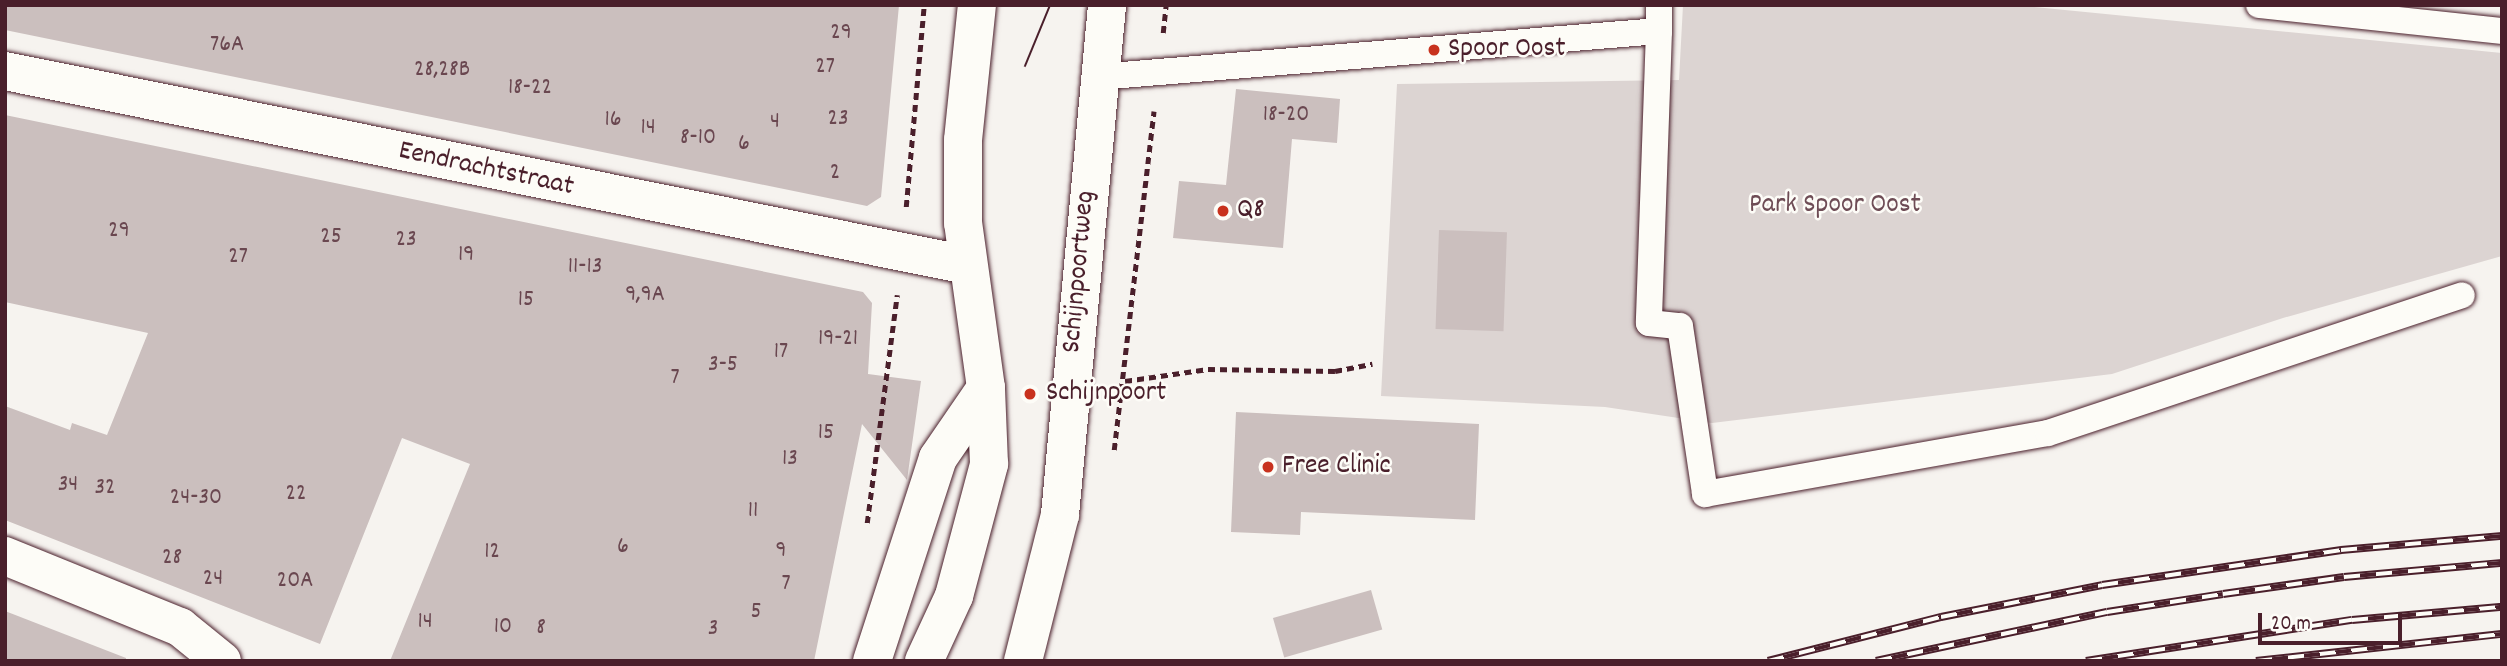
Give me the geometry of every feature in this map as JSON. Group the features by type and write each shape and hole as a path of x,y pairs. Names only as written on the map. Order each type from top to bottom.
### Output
{"street":[{"path":"924,661 954,596 989,464 986,388 967,265 963,140 976,5"},
{"name":"Schijnpoortweg","path":"1023,661 1060,515 1098,77 1107,5"},
{"name":"Eendrachtstraat","path":"5,71 902,255 967,265"},
{"path":"872,661 938,458 986,388"},
{"path":"5,556 180,627 222,661"}],"lane":[{"path":"2259,5 2502,31"},
{"path":"1098,77 1659,18 1648,323 1680,326 1705,494 2048,433 2462,295"}],"path":[{"path":"866,529 902,255 923,5"},
{"path":"1113,453 1125,381 1166,5"},
{"path":"1125,381 1208,369 1335,371 1372,364"}],"green space":[{"name":"Park Spoor Oost","path":"1683,5 2014,5 2502,53 2502,256 2283,318 2112,374 1712,423 1605,407 1381,396 1397,84 1679,80"}],"building":[{"path":"5,5 899,5 881,197 867,206 5,30"},
{"path":"1236,89 1340,99 1337,143 1292,139 1283,248 1173,238 1179,181 1226,185"},
{"path":"5,115 863,292 872,303 868,374 921,381 907,480 862,424 814,661 390,661 470,464 402,438 320,644 5,520 5,406 70,430 72,423 107,435 148,333 5,302"},
{"path":"1439,230 1507,232 1504,331 1436,329"},
{"name":"Free Clinic","path":"1236,412 1479,424 1475,520 1301,512 1300,535 1231,532"},
{"path":"1371,590 1382,629 1284,658 1273,618"},
{"path":"5,611 126,658 126,661 5,661"}],"tram line":[{"path":"1025,66 1050,5"}],"railway":[{"path":"1768,661 1941,617 2102,585 2341,550 2502,536"},
{"path":"1876,661 2107,612 2344,577 2502,563"},
{"path":"2086,661 2352,620 2502,607"},
{"path":"2256,661 2502,634"}],"place":[{"name":"Spoor Oost","path":"1434,50"},
{"name":"Q8","path":"1223,211"},
{"name":"Schijnpoort","path":"1030,394"},
{"name":"Free Clinic","path":"1268,467"}]}
